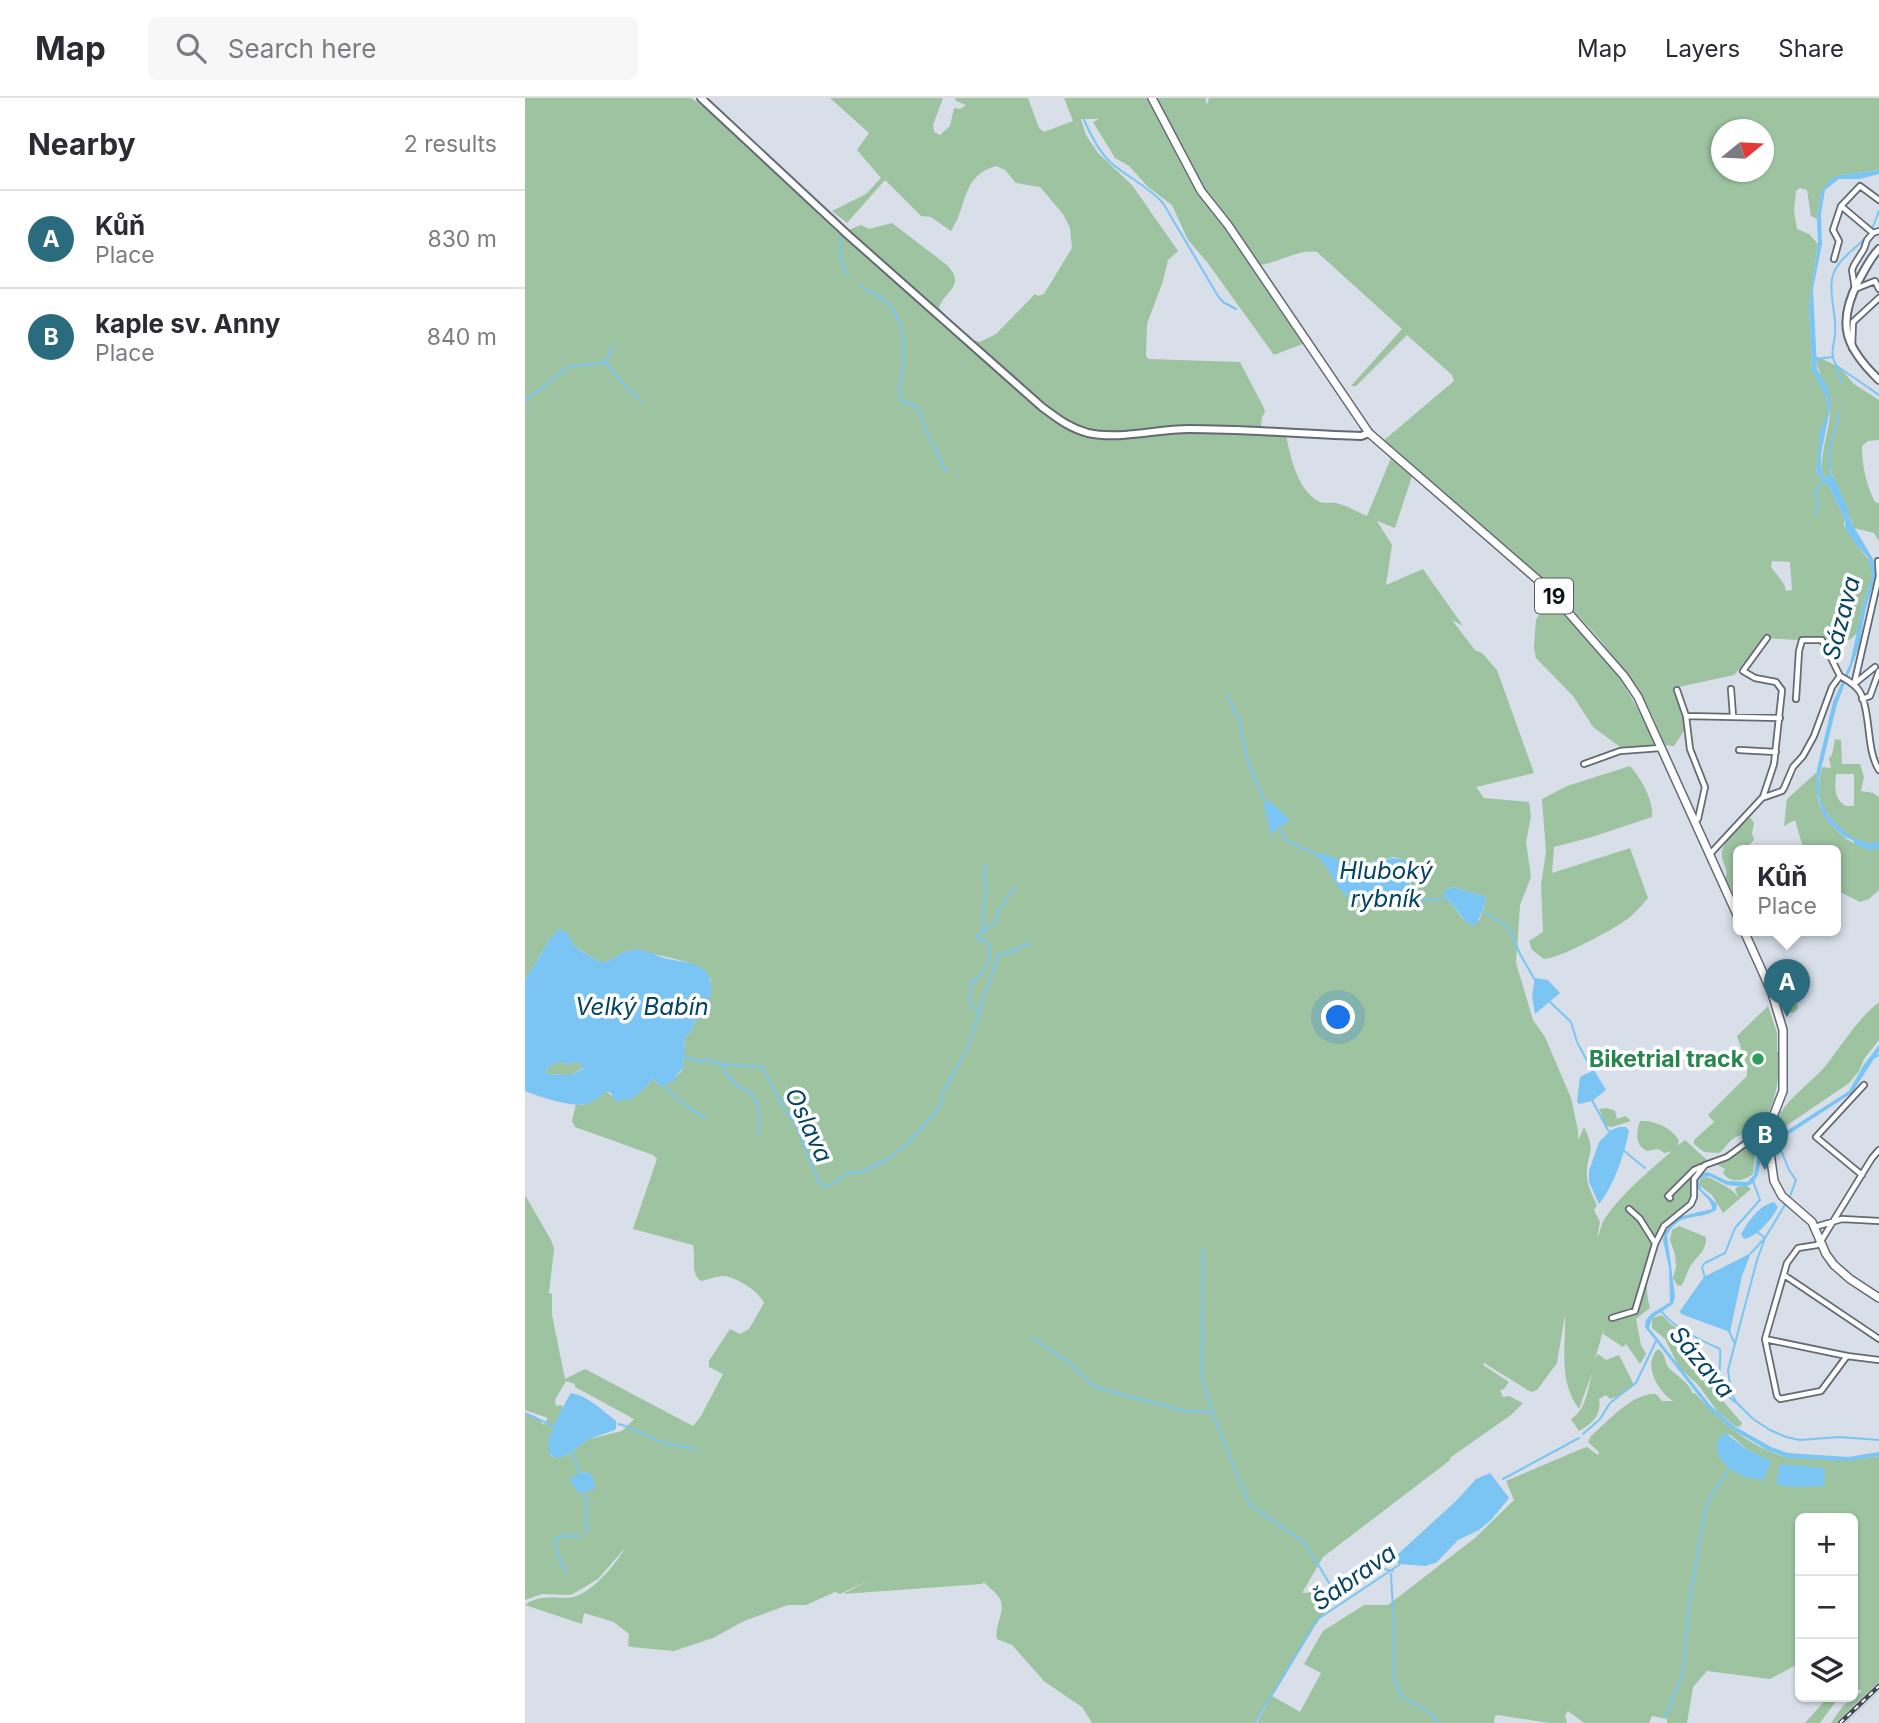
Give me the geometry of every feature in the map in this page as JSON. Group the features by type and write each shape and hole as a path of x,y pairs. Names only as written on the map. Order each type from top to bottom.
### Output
{"main road":[{"name":"19","path":"1152,98 1201,191 1228,226 1369,433 1546,587 1624,676 1638,697 1733,906"},
{"path":"1746,936 1772,993 1783,1030 1783,1091 1768,1139 1775,1181 1787,1202 1815,1227 1834,1265 1879,1298"}],"street":[{"path":"701,98 845,232 1042,407 1069,427 1088,433 1111,435 1163,429 1361,436 1369,433"},
{"path":"1834,259 1839,241 1833,230 1841,206 1860,186 1879,200"},
{"path":"1841,206 1873,233"},
{"path":"1855,289 1852,270 1867,240 1879,231"},
{"path":"1879,249 1855,289 1846,311 1846,326 1852,348 1879,380"},
{"path":"1855,289 1877,280 1879,289"},
{"path":"1852,348 1853,321 1879,298"},
{"path":"1851,683 1879,576 1878,561"},
{"path":"1709,854 1762,798 1771,779 1782,698 1780,685 1755,678 1744,671 1767,638"},
{"path":"1796,699 1802,640 1822,640 1840,677 1862,694 1873,760 1879,770"},
{"path":"1851,683 1877,669"},
{"path":"1863,699 1870,696 1877,669"},
{"path":"1762,798 1784,788 1793,767 1803,756 1814,736 1832,687 1840,677"},
{"path":"1731,689 1733,716"},
{"path":"1677,690 1686,716 1690,749 1705,787 1695,822"},
{"path":"1686,716 1780,718"},
{"path":"1584,764 1620,751 1661,748"},
{"path":"1739,750 1776,752"},
{"path":"1862,1175 1816,1137 1864,1085"},
{"path":"1669,1198 1694,1170 1727,1157 1761,1132 1768,1139"},
{"path":"1847,1356 1821,1391 1780,1399 1777,1396 1765,1339 1787,1264 1798,1248 1817,1245 1821,1241 1879,1150"},
{"path":"1612,1318 1635,1311 1655,1244 1664,1226 1691,1203 1694,1197 1694,1179 1705,1165"},
{"path":"1629,1209 1640,1219 1655,1244"},
{"path":"1815,1227 1849,1218 1879,1221"},
{"path":"1784,1274 1879,1339"},
{"path":"1765,1339 1879,1360"}],"shaded area":[{"path":"1879,1682 1879,1692 1847,1723 1836,1723"}],"green space":[{"path":"525,98 691,98 706,108 839,234 861,225 869,229 892,223 947,265 953,272 955,283 939,308 968,339 980,342 996,334 1035,294 1044,294 1072,248 1070,228 1063,214 1040,187 1016,183 1005,170 996,166 985,171 971,184 951,231 931,217 921,216 885,180 847,223 832,211 866,194 881,178 857,150 869,133 830,98 943,98 933,125 934,132 940,135 950,126 954,108 960,109 966,105 955,98 1028,98 1039,128 1044,132 1073,121 1064,98 1149,98 1193,186 1228,229 1305,343 1274,355 1188,240 1172,205 1148,187 1129,166 1115,158 1093,122 1099,119 1081,119 1086,135 1098,153 1132,185 1178,251 1168,260 1147,324 1148,359 1240,362 1264,408 1261,426 1264,429 1285,429 1299,480 1312,497 1320,502 1340,504 1367,516 1391,458 1412,476 1395,528 1377,521 1392,545 1386,585 1423,569 1463,626 1452,620 1475,650 1482,653 1497,670 1534,773 1476,787 1484,798 1529,802 1531,817 1526,842 1531,877 1520,905 1516,963 1533,1020 1545,1037 1571,1098 1578,1140 1584,1127 1588,1136 1591,1149 1587,1178 1597,1205 1594,1210 1600,1222 1597,1239 1602,1223 1620,1199 1672,1151 1665,1153 1658,1149 1643,1149 1637,1138 1640,1121 1657,1123 1668,1129 1679,1141 1677,1146 1685,1140 1710,1163 1696,1180 1691,1206 1668,1225 1652,1256 1647,1288 1650,1308 1636,1319 1641,1345 1646,1354 1640,1364 1626,1344 1623,1347 1603,1334 1604,1328 1595,1359 1598,1354 1606,1360 1619,1355 1634,1385 1616,1397 1610,1399 1606,1395 1599,1399 1599,1410 1595,1418 1579,1431 1571,1419 1583,1405 1592,1373 1579,1409 1572,1398 1566,1376 1565,1315 1557,1363 1537,1390 1531,1392 1484,1363 1483,1365 1509,1382 1500,1390 1503,1397 1509,1396 1523,1403 1511,1415 1451,1457 1323,1557 1302,1593 1328,1591 1331,1595 1328,1608 1254,1723 1092,1723 1082,1707 1045,1682 1012,1645 997,1639 1001,1614 1000,1599 984,1582 843,1594 870,1580 840,1594 835,1592 806,1605 788,1605 744,1621 713,1638 674,1651 628,1646 629,1634 614,1622 584,1613 582,1624 525,1605 537,1599 573,1597 588,1590 603,1577 625,1548 598,1579 571,1595 542,1594 525,1600 525,1413 536,1417 544,1425 548,1418 525,1410 525,1195 554,1249 549,1293 552,1294 552,1315 565,1379 585,1369 693,1426 723,1374 709,1367 709,1361 730,1329 740,1334 749,1329 764,1303 752,1290 734,1279 720,1276 701,1281 694,1270 693,1245 633,1229 657,1159 653,1155 575,1127 572,1121 576,1104 583,1105 606,1091 615,1098 644,1089 652,1079 661,1086 681,1072 685,1037 692,1031 695,1021 708,1012 711,980 692,963 634,950 600,962 572,943 568,935 559,929 525,980","holes":["1394,857 1401,859 1411,881 1409,900 1346,896 1321,858 1362,864","1453,887 1487,897 1479,921 1463,919 1442,892","566,1381 634,1419 622,1431 589,1439 567,1455 555,1458 551,1456 548,1448 563,1408 561,1405 556,1406 555,1400","589,1472 595,1489 578,1492 572,1483 579,1473"]},
{"path":"1156,98 1205,98 1207,105 1209,98 1879,98 1879,170 1840,175 1821,193 1817,219 1811,216 1807,190 1800,188 1796,191 1794,211 1797,229 1809,234 1818,244 1809,305 1812,368 1825,393 1828,406 1816,473 1829,487 1844,517 1844,525 1870,561 1872,577 1858,632 1845,641 1811,637 1795,640 1767,638 1734,675 1679,687 1677,691 1686,728 1674,746 1665,745 1639,692 1613,655 1584,621 1520,558 1383,441 1454,381 1452,375 1407,335 1356,386 1351,386 1402,329 1317,252 1303,252 1259,265 1201,185","holes":["1772,561 1790,562 1792,590 1786,591 1771,567"]},
{"path":"1816,356 1839,367 1854,384 1879,400 1879,440 1868,441 1862,446 1867,482 1875,502 1879,503 1879,541 1874,533 1854,528 1830,468 1829,479 1822,474 1830,409"},
{"path":"1544,593 1554,601 1621,680 1658,744 1623,749 1593,727 1573,696 1536,658 1536,619 1547,604"},
{"path":"1835,739 1841,740 1842,764 1860,764 1864,777 1861,791 1879,797 1879,845 1861,843 1852,838 1836,825 1824,808 1819,792 1820,775 1822,767 1831,768 1829,758","holes":["1836,774 1854,774 1854,806 1846,806 1837,796"]},
{"path":"1630,766 1646,790 1652,817 1554,847 1552,873 1630,848 1648,898 1629,918 1612,929 1544,959 1532,950 1529,941 1543,932 1541,885 1546,852 1542,799 1567,786"},
{"path":"1817,772 1820,806 1831,825 1853,843 1870,848 1879,847 1879,890 1869,899 1860,902 1841,892 1841,845 1802,845 1795,820 1784,826 1787,799"},
{"path":"1750,817 1754,823 1754,840 1749,845 1733,845 1733,894 1725,879 1722,852 1731,835"},
{"path":"1793,980 1798,1009 1793,1013 1786,1011 1779,982"},
{"path":"1879,1002 1879,1040 1864,1059 1859,1071 1849,1083 1773,1135 1776,1120 1782,1110 1822,1069 1859,1022"},
{"path":"1768,1006 1777,1033 1779,1053 1777,1084 1768,1114 1754,1130 1734,1138 1719,1153 1704,1152 1694,1144 1694,1140 1714,1122 1708,1115 1747,1076 1747,1066 1737,1036"},
{"path":"558,1062 577,1062 584,1067 571,1075 546,1074 547,1068"},
{"path":"1599,1109 1615,1111 1617,1119 1626,1116 1631,1121 1612,1127 1606,1126"},
{"path":"1755,1142 1753,1174 1737,1180 1729,1179 1723,1173 1725,1169 1716,1164 1718,1161"},
{"path":"1708,1177 1739,1198 1735,1190 1737,1187 1747,1186 1751,1189 1723,1213 1712,1195 1700,1186 1700,1179"},
{"path":"1679,1226 1706,1237 1704,1249 1690,1266 1681,1286 1677,1285 1673,1278 1675,1254 1670,1240 1672,1230"},
{"path":"1662,1315 1680,1329 1688,1347 1706,1360 1714,1379 1707,1387 1717,1382 1720,1386 1715,1392 1742,1423 1740,1427 1718,1412 1698,1385 1679,1367 1665,1339 1652,1328 1652,1318"},
{"path":"1658,1349 1661,1351 1669,1368 1686,1383 1693,1394 1734,1430 1769,1451 1795,1458 1844,1460 1879,1456 1879,1682 1836,1723 1831,1723 1843,1706 1848,1702 1858,1702 1858,1694 1862,1691 1858,1689 1858,1513 1795,1513 1795,1666 1770,1679 1707,1671 1693,1687 1687,1723 1667,1723 1667,1719 1652,1716 1649,1723 1584,1723 1568,1711 1565,1715 1567,1723 1498,1715 1495,1716 1494,1723 1257,1723 1272,1696 1300,1712 1321,1673 1304,1664 1323,1631 1364,1605 1388,1605 1475,1538 1514,1500 1506,1481 1587,1447 1598,1455 1599,1452 1588,1442 1591,1436 1630,1402 1656,1394 1662,1401 1673,1401 1657,1385 1651,1362","holes":["1729,1434 1748,1450 1770,1461 1730,1467 1719,1456","1807,1468 1825,1468 1823,1486 1782,1486"]},
{"path":"1824,1702 1835,1702 1820,1723 1805,1723"}],"water":[{"path":"1879,170 1879,174 1860,179 1839,179 1825,190 1821,214 1822,244 1813,289 1817,369 1828,389 1831,404 1821,455 1822,474 1829,479 1829,467 1851,522 1873,559 1876,574 1859,647 1837,704 1819,778 1820,798 1828,815 1846,833 1866,846 1879,845 1871,849 1843,836 1830,824 1822,812 1816,789 1817,769 1833,702 1850,664 1872,576 1868,557 1846,530 1844,517 1829,487 1816,473 1819,433 1827,415 1827,399 1812,369 1809,305 1818,244 1817,219 1821,192 1830,180 1840,175"},
{"path":"1271,801 1290,820 1271,834 1264,805"},
{"name":"Hluboký rybník","path":"1313,853 1358,864 1395,858 1408,862 1412,869 1407,904 1397,910 1352,900"},
{"path":"1453,887 1487,897 1477,924 1467,923 1442,892"},
{"name":"Velký Babín","path":"559,929 568,934 577,948 600,962 630,950 639,950 691,963 708,974 711,993 708,1012 706,1016 695,1021 692,1031 685,1037 683,1069 676,1075 676,1080 661,1086 652,1079 630,1100 616,1102 611,1093 606,1091 592,1102 577,1105 525,1091 525,980","holes":["558,1062 577,1062 584,1068 571,1075 546,1074 547,1068"]},
{"path":"1535,978 1548,980 1560,993 1535,1014 1532,996"},
{"path":"1879,1045 1879,1051 1852,1093 1765,1146 1758,1175 1753,1183 1745,1187 1727,1185 1709,1176 1699,1179 1701,1189 1717,1204 1716,1210 1678,1222 1667,1235 1675,1296 1673,1304 1652,1318 1649,1328 1711,1406 1734,1426 1771,1447 1788,1453 1848,1457 1879,1452 1879,1456 1849,1461 1788,1458 1767,1450 1732,1429 1709,1409 1645,1327 1650,1315 1670,1302 1669,1268 1663,1240 1665,1232 1678,1217 1712,1209 1710,1202 1694,1182 1699,1174 1708,1172 1727,1181 1747,1182 1754,1175 1761,1144 1849,1091"},
{"path":"1594,1070 1606,1090 1592,1101 1579,1104 1577,1101 1580,1077"},
{"path":"1626,1127 1629,1131 1627,1140 1614,1179 1599,1204 1589,1182 1589,1171 1599,1142 1611,1130"},
{"path":"1774,1202 1778,1207 1768,1222 1754,1235 1744,1239 1741,1234 1751,1219 1763,1207"},
{"path":"1751,1253 1742,1276 1730,1332 1681,1314 1680,1311 1704,1277"},
{"path":"571,1393 600,1408 616,1421 616,1428 589,1439 567,1455 555,1458 549,1452 548,1443"},
{"path":"1725,1433 1748,1450 1771,1461 1764,1479 1746,1477 1733,1471 1724,1462 1718,1454 1717,1441"},
{"path":"1780,1465 1825,1468 1824,1486 1782,1486 1776,1482"},
{"path":"589,1472 595,1489 578,1493 569,1479 579,1473"},
{"path":"1490,1473 1509,1498 1491,1520 1479,1530 1458,1540 1437,1562 1426,1566 1398,1564 1397,1555 1476,1479"}],"waterway":[{"path":"1084,120 1098,147 1110,162 1163,203 1218,296 1236,309"},
{"path":"1879,211 1870,232 1839,264 1831,286 1835,327 1833,358 1837,366 1879,395"},
{"path":"841,237 840,257 848,274"},
{"path":"860,285 888,303 900,325 904,350 899,393"},
{"path":"606,361 613,346"},
{"path":"1817,359 1832,357"},
{"path":"525,401 568,367 605,362 641,401"},
{"path":"1836,365 1842,383"},
{"path":"900,396 902,402 918,408 930,440"},
{"path":"1830,468 1829,453 1839,413"},
{"path":"932,443 946,471"},
{"path":"1816,515 1818,505 1815,491 1824,480"},
{"path":"1227,694 1239,721 1248,762 1266,804"},
{"path":"1281,830 1286,841 1314,853"},
{"name":"Sázava","path":"1857,842 1870,847 1879,845"},
{"path":"979,1010 972,1006 970,1001 971,982 981,975 989,959 987,942 976,938 983,931 983,903 987,891 984,876 986,864"},
{"path":"983,932 996,922 997,912 1015,887"},
{"path":"1402,908 1411,909 1420,900 1447,899"},
{"path":"1481,910 1509,927 1535,980"},
{"name":"Oslava","path":"684,1056 701,1062 707,1059 721,1064 762,1067 796,1125 818,1180 823,1186 831,1185 847,1173 862,1172 884,1161 906,1145 938,1109 943,1092 968,1047 998,955 1017,950 1021,945 1031,944"},
{"path":"1550,1002 1571,1022 1577,1042 1592,1070"},
{"name":"Sázava","path":"1873,1058 1879,1055"},
{"path":"722,1065 735,1084 754,1097 758,1105 758,1134"},
{"path":"662,1084 705,1118"},
{"path":"1592,1100 1609,1132"},
{"path":"1777,1140 1796,1180 1789,1199"},
{"path":"1623,1150 1645,1168"},
{"path":"1705,1278 1702,1267 1725,1253 1735,1228 1760,1200 1753,1181"},
{"path":"1786,1203 1765,1238 1757,1260 1728,1370 1731,1392 1736,1402 1753,1419 1786,1437 1800,1440 1839,1437 1879,1440"},
{"path":"1751,1253 1765,1238 1756,1231"},
{"path":"1203,1250 1202,1378 1212,1411"},
{"path":"1661,1311 1680,1328 1720,1349 1721,1383 1723,1390 1735,1402"},
{"path":"1729,1331 1734,1342"},
{"path":"1033,1338 1071,1364 1095,1387 1185,1411 1212,1412 1249,1504 1305,1543 1334,1591 1339,1593 1380,1568 1393,1571"},
{"name":"Šabrava","path":"1583,1434 1600,1419 1610,1403 1636,1383 1656,1341"},
{"path":"525,1413 555,1427"},
{"path":"618,1424 661,1442 695,1450"},
{"name":"Šabrava","path":"1503,1479 1579,1438"},
{"path":"571,1449 580,1474"},
{"path":"1665,1717 1683,1673 1689,1604 1705,1509 1730,1467"},
{"path":"585,1489 587,1532"},
{"path":"566,1572 557,1553 555,1539 561,1536 580,1536"},
{"name":"Šabrava","path":"1255,1723 1318,1619 1399,1565"},
{"path":"1391,1574 1394,1679 1402,1697 1433,1715 1439,1723"}],"railway":[{"path":"1840,1723 1879,1686"}],"place":[{"name":"Kůň","path":"1787,1017"},
{"name":"Biketrial track","path":"1758,1059"},
{"name":"kaple sv. Anny","path":"1765,1170"}]}
